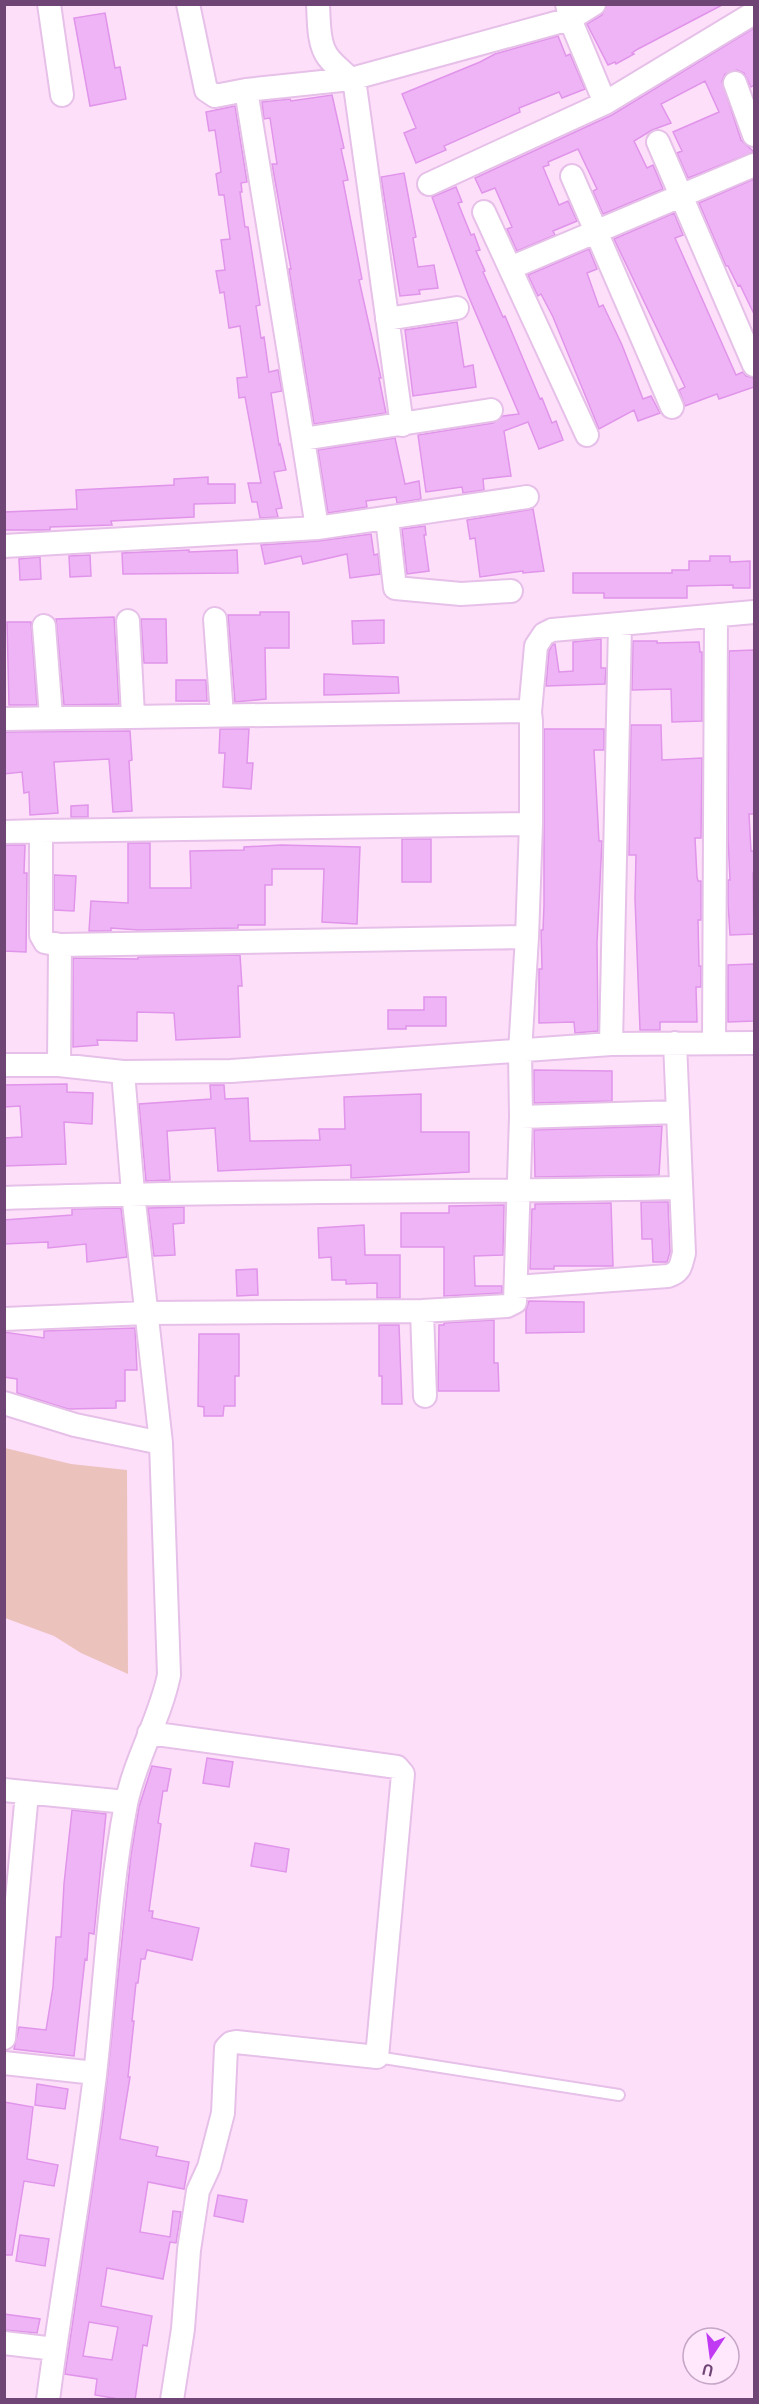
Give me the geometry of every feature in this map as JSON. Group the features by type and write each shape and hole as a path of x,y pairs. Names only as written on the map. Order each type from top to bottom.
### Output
{"street":[{"path":"49,4 62,95"},
{"path":"188,4 206,90 215,96 246,90 351,79 594,4"},
{"path":"318,4 324,51 329,59 351,79 354,86 402,425"},
{"path":"569,12 605,103"},
{"path":"429,184 605,103 754,13"},
{"path":"735,83 754,135"},
{"path":"246,90 317,528"},
{"path":"658,142 754,366"},
{"path":"510,267 754,165"},
{"path":"572,176 672,407"},
{"path":"484,212 587,435"},
{"path":"387,319 458,308"},
{"path":"303,439 491,410"},
{"path":"4,546 317,528 526,497"},
{"path":"387,518 395,588 461,594 511,591"},
{"path":"4,1319 146,1313 422,1311 507,1306 514,1302 520,1052 531,824 530,712 536,646 544,634 552,630 754,612"},
{"path":"714,1043 716,616"},
{"path":"215,619 222,715"},
{"path":"128,621 133,716"},
{"path":"611,1044 620,624"},
{"path":"44,626 51,716"},
{"path":"4,719 51,716 530,712"},
{"path":"4,832 531,824"},
{"path":"41,831 41,935 45,942 60,945 527,937"},
{"path":"59,1065 60,945"},
{"path":"516,1287 668,1276 676,1274 681,1268 684,1253 675,1043"},
{"path":"4,1065 59,1065 123,1072 231,1071 611,1044 754,1043"},
{"path":"48,2400 95,2073 116,1862 126,1802 133,1775 165,1694 169,1675 161,1446 133,1193 123,1072"},
{"path":"520,1117 678,1112"},
{"path":"4,1198 133,1193 518,1192 681,1188"},
{"path":"422,1311 425,1396"},
{"path":"4,1403 75,1425 161,1446"},
{"path":"149,1733 397,1767 401,1769 403,1778 377,2057 236,2042 226,2048 223,2113 208,2167 198,2192 189,2250 183,2329 171,2400"},
{"path":"4,1790 126,1802"},
{"path":"4,2038 27,1792"},
{"path":"4,2062 95,2073"},
{"path":"4,2343 55,2349"}],"lane":[{"path":"377,2057 619,2095"}],"shaded area":[{"path":"5,1448 71,1464 127,1470 128,1674 81,1653 54,1636 5,1618"}],"building":[{"path":"607,4 724,4 638,49 632,53 634,54 616,64 615,62 608,65 587,24 602,15"},
{"path":"105,13 115,68 120,67 126,99 90,106 74,18"},
{"path":"754,28 754,85 751,87 744,73 737,70 725,74 722,81 741,140 754,152 688,178 677,153 682,151 673,132 719,112 705,81 661,104 671,123 652,130 634,141 647,168 653,165 663,189 603,214 593,191 597,189 578,149 548,162 549,165 543,167 559,205 568,201 577,221 553,231 555,235 517,251 507,229 512,227 495,188 482,193 475,178 612,115"},
{"path":"558,36 566,56 570,54 585,89 562,98 559,92 519,108 520,112 444,146 446,150 416,163 404,133 416,128 402,94 495,54"},
{"path":"332,95 344,148 341,149 348,180 343,181 362,279 359,280 381,378 379,378 386,413 314,424 289,269 291,269 272,164 277,164 270,118 264,119 262,102 290,99 291,101"},
{"path":"235,106 247,182 241,183 242,192 240,192 260,305 256,306 261,338 264,337 269,372 278,370 282,391 271,393 279,445 286,470 274,472 282,508 276,509 278,517 260,518 257,502 252,502 248,483 261,483 245,397 239,398 237,378 247,377 240,326 229,328 224,292 220,293 216,271 225,270 221,240 230,239 224,195 219,195 216,174 221,172 215,130 209,131 206,112"},
{"path":"404,173 416,237 413,238 418,267 434,265 438,288 419,290 420,294 400,296 381,177"},
{"path":"754,179 754,314 740,285 738,286 726,266 699,203"},
{"path":"456,187 462,202 458,203 480,250 476,251 485,271 483,272 503,317 505,316 540,399 542,398 552,423 556,421 563,440 539,449 528,422 504,431 511,476 483,479 484,490 463,493 462,487 426,492 418,435 493,423 503,416 519,414 468,295 432,197"},
{"path":"674,213 683,235 675,238 736,375 743,372 746,376 754,378 754,387 719,399 717,394 685,406 679,390 685,387 614,239"},
{"path":"589,249 597,269 587,273 599,307 603,305 622,345 643,399 651,396 660,413 638,421 634,410 599,429 553,317 541,294 538,296 528,275"},
{"path":"457,322 464,367 473,365 476,387 413,396 405,330"},
{"path":"395,438 405,484 419,481 421,499 397,503 396,497 366,501 367,507 328,513 318,450"},
{"path":"208,477 208,484 235,484 235,503 194,504 194,517 111,521 112,525 50,527 50,530 4,530 4,512 77,509 76,490 174,485 174,479"},
{"path":"533,509 544,571 523,573 523,571 480,577 475,538 470,539 467,520"},
{"path":"425,526 429,571 407,574 402,529"},
{"path":"371,534 374,555 378,554 380,574 350,578 347,554 303,564 301,556 265,564 261,545 318,541"},
{"path":"189,550 189,552 237,550 238,573 123,574 122,553"},
{"path":"90,555 91,576 70,577 69,556"},
{"path":"710,556 730,556 730,562 750,561 750,588 733,588 733,585 687,586 687,598 604,598 604,593 573,593 573,573 672,573 672,570 689,570 689,561 710,561"},
{"path":"40,557 41,579 20,580 19,559"},
{"path":"260,612 289,612 289,648 265,648 266,699 235,702 228,615 260,615"},
{"path":"114,617 119,704 64,705 56,619"},
{"path":"141,619 166,619 167,663 144,663"},
{"path":"384,620 384,643 353,644 352,621"},
{"path":"7,622 31,622 37,705 9,705"},
{"path":"601,639 601,668 606,668 605,684 546,686 549,651 553,644 555,644 559,672 573,671 573,642"},
{"path":"633,641 699,642 700,652 702,652 702,721 672,722 671,689 632,690"},
{"path":"754,650 754,814 749,814 751,851 754,851 754,934 730,935 728,903 728,880 730,880 728,837 729,651"},
{"path":"324,674 398,677 399,693 324,695"},
{"path":"176,680 206,680 207,701 176,701"},
{"path":"631,725 661,725 662,760 702,758 701,838 695,838 697,877 698,881 701,881 701,920 698,920 701,987 696,987 697,1022 660,1022 660,1030 640,1030 635,899 636,855 629,855"},
{"path":"220,729 249,729 247,763 253,763 251,789 223,787 225,753 219,753"},
{"path":"544,729 604,729 604,750 594,750 599,841 602,841 597,943 598,1031 575,1033 574,1022 539,1023 539,969 542,969 541,930 543,930 544,905"},
{"path":"130,731 132,811 113,812 109,759 54,762 58,813 30,815 29,792 24,793 22,772 4,774 4,732"},
{"path":"88,805 88,817 71,817 71,806"},
{"path":"402,839 431,839 431,882 402,882"},
{"path":"128,843 150,843 150,888 191,888 190,851 244,850 244,847 281,845 360,847 357,924 322,922 324,869 272,869 272,885 265,885 265,925 238,925 238,928 139,930 111,928 111,931 89,931 91,901 128,903"},
{"path":"4,845 25,845 26,952 4,951"},
{"path":"54,875 76,876 74,911 54,910"},
{"path":"240,955 242,986 238,986 240,1037 176,1040 174,1013 137,1012 137,1041 97,1040 98,1045 73,1047 73,958 138,959 138,957"},
{"path":"754,964 754,1021 728,1022 728,965"},
{"path":"424,997 446,997 446,1026 406,1026 406,1029 388,1029 388,1010 424,1010"},
{"path":"534,1070 612,1071 612,1101 534,1103"},
{"path":"67,1084 67,1092 93,1093 92,1124 64,1122 66,1164 4,1166 4,1138 22,1137 20,1106 4,1107 4,1085"},
{"path":"210,1085 224,1085 225,1099 248,1098 250,1141 320,1140 319,1129 345,1129 344,1097 421,1094 421,1132 469,1132 469,1172 351,1178 351,1165 218,1171 215,1128 167,1131 170,1180 146,1181 139,1104 211,1099"},
{"path":"662,1126 659,1175 535,1177 534,1130"},
{"path":"641,1202 668,1202 670,1252 667,1262 653,1262 652,1239 642,1239"},
{"path":"611,1203 613,1266 554,1266 554,1269 530,1269 532,1209 535,1209 535,1204"},
{"path":"504,1205 503,1255 474,1256 475,1286 502,1286 502,1293 444,1296 444,1247 401,1247 401,1213 449,1213 449,1206"},
{"path":"184,1207 184,1223 173,1224 175,1255 154,1256 148,1208"},
{"path":"121,1208 127,1257 87,1262 86,1244 48,1248 48,1242 4,1244 4,1220 72,1215 72,1209"},
{"path":"364,1225 365,1255 400,1255 400,1298 377,1298 377,1283 346,1284 346,1280 332,1280 331,1257 319,1258 318,1228"},
{"path":"257,1269 258,1295 237,1296 236,1270"},
{"path":"529,1301 584,1302 584,1332 526,1333 526,1310"},
{"path":"494,1320 494,1363 498,1363 499,1391 438,1391 439,1325"},
{"path":"379,1325 399,1325 402,1404 382,1404 382,1376 379,1376"},
{"path":"135,1328 137,1370 125,1370 125,1401 116,1401 116,1408 68,1409 17,1393 17,1379 4,1377 4,1332 44,1338 44,1331"},
{"path":"199,1334 239,1334 239,1376 235,1376 235,1406 224,1406 223,1416 204,1416 204,1407 198,1406"},
{"path":"207,1758 233,1762 229,1787 203,1783"},
{"path":"152,1766 171,1769 167,1791 163,1791 158,1823 161,1824 149,1911 153,1911 152,1918 199,1928 192,1960 147,1950 145,1959 141,1959 138,1983 136,1983 128,2077 130,2077 120,2139 158,2147 156,2156 189,2162 184,2189 148,2182 140,2232 170,2237 173,2211 181,2212 176,2243 170,2242 163,2279 107,2268 101,2306 152,2316 147,2346 143,2345 135,2400 124,2400 95,2395 97,2379 65,2374 103,2118 131,1855 139,1807","holes":["89,2322 118,2327 112,2360 83,2356"]},
{"path":"72,1810 106,1814 94,1934 89,1933 74,2056 14,2049 19,2027 46,2030 53,1987 56,1937 61,1937"},
{"path":"255,1843 289,1849 286,1872 251,1866"},
{"path":"37,2084 68,2089 65,2109 35,2105"},
{"path":"4,2102 33,2107 27,2159 58,2165 54,2186 24,2181 12,2255 4,2255"},
{"path":"218,2195 247,2200 243,2222 214,2216"},
{"path":"20,2235 49,2239 45,2266 16,2261"},
{"path":"4,2314 40,2319 37,2333 4,2330"}]}
